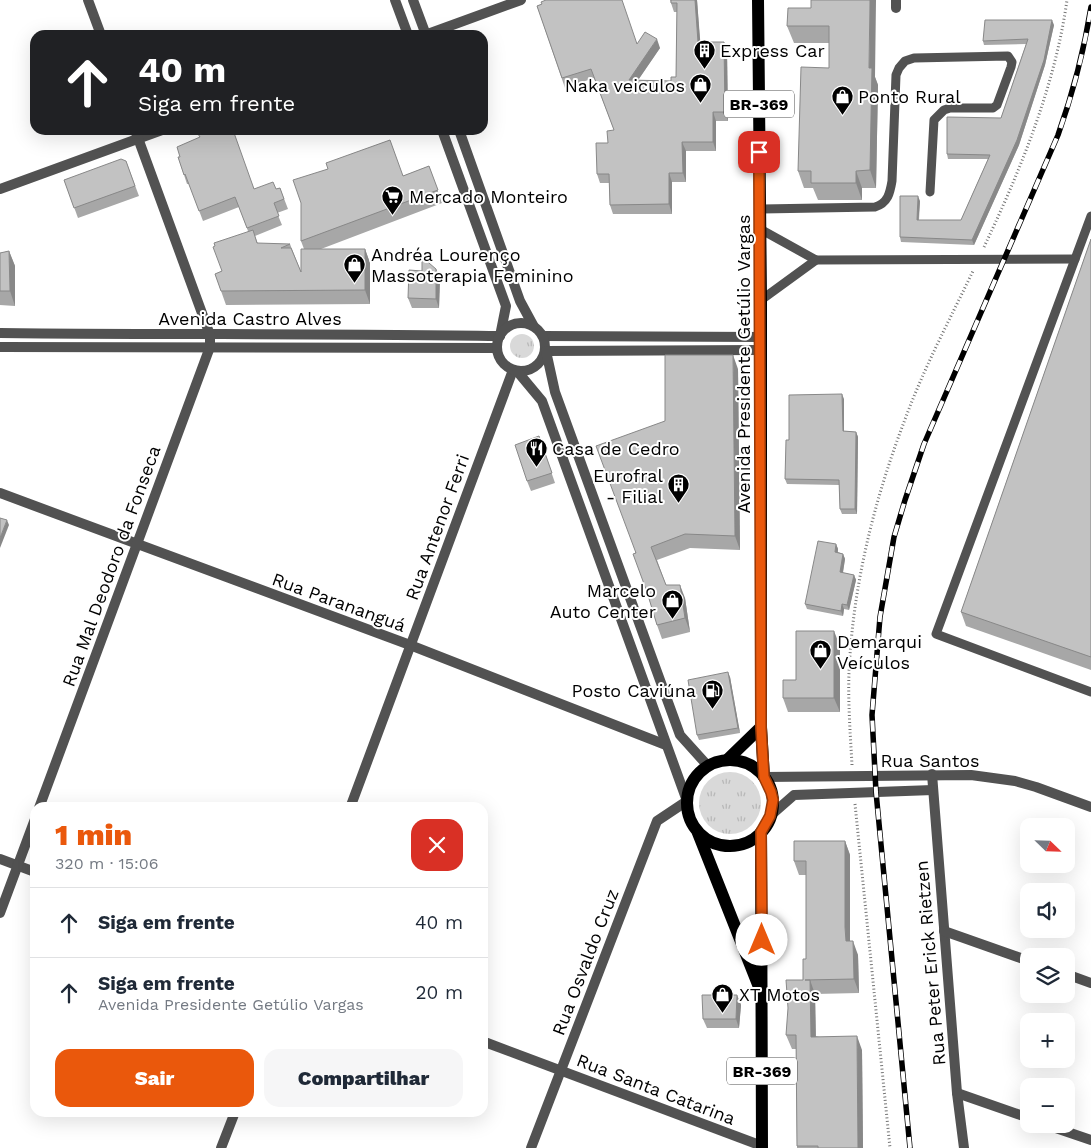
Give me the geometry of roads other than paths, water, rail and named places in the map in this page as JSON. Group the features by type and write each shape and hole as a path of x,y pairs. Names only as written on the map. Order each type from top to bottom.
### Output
{"main road":[{"name":"Avenida Presidente Getúlio Vargas","path":"758,0 761,300 761,728 764,777"},
{"path":"727,760 761,728"},
{"path":"687,801 688,793 696,778 708,766 727,760 750,765 764,777"},
{"name":"BR-369","path":"762,1147 761,832 770,816 773,800 764,777"},
{"name":"BR-369","path":"687,801 689,817 697,831 762,994"},
{"path":"697,831 711,842 729,846 746,843 761,832"}],"street":[{"path":"88,0 99,30"},
{"path":"395,0 406,30"},
{"path":"413,0 424,30"},
{"path":"440,30 521,0"},
{"path":"0,189 135,135"},
{"path":"137,135 210,335"},
{"path":"444,135 506,306 497,348 502,361 515,370 542,401 687,801"},
{"path":"461,135 520,301 533,325 543,336 555,392 680,735 708,766"},
{"path":"500,336 506,328 514,323 524,322 533,325"},
{"name":"Avenida Castro Alves","path":"0,333 500,336"},
{"path":"51,334 51,347"},
{"path":"356,334 356,348"},
{"name":"Rua Mal Deodoro da Fonseca","path":"41,802 210,348 210,335"},
{"path":"543,336 761,337"},
{"name":"Avenida Castro Alves","path":"0,347 497,348"},
{"path":"546,350 761,350"},
{"path":"515,370 527,370 536,366 542,360 546,350"},
{"name":"Rua Antenor Ferri","path":"352,802 515,370"},
{"name":"Rua Parananguá","path":"0,493 410,646 666,745"},
{"path":"581,507 594,501"},
{"name":"Rua Peter Erick Rietzen","path":"932,774 957,1094 964,1148"},
{"name":"Rua Santos","path":"764,777 965,774 1015,781 1091,807"},
{"path":"770,816 794,795 933,790"},
{"name":"Rua Osvaldo Cruz","path":"531,1148 657,821 687,801"},
{"path":"0,912 30,833"},
{"path":"0,859 30,870"},
{"path":"944,931 1020,958"},
{"path":"1075,977 1091,983"},
{"name":"Rua Santa Catarina","path":"488,1043 762,1147"},
{"path":"957,1094 1020,1115"},
{"path":"221,1148 233,1117"},
{"path":"1070,1133 1091,1140"}],"lane":[{"path":"760,209 875,207 882,204 888,199 892,186 895,85 899,68 905,61 914,58 1008,56 1012,62 1011,67 997,105 993,108 950,108 944,110 934,120 930,192"},
{"path":"1091,216 936,634 1091,692"},
{"path":"760,229 816,260 1075,259"},
{"path":"761,300 816,260"}],"railway":[{"path":"910,1148 876,792 872,715 880,617 894,537 924,444 1058,135 1078,72 1091,7"}],"place":[{"name":"Express Car","path":"704,69"},
{"name":"Naka veiculos","path":"701,104"},
{"name":"Ponto Rural","path":"842,115"},
{"name":"Mercado Monteiro","path":"393,215"},
{"name":"Andréa Lourenço Massoterapia Feminino","path":"355,283"},
{"name":"Casa de Cedro","path":"536,467"},
{"name":"Eurofral - Filial","path":"679,504"},
{"name":"Marcelo Auto Center","path":"672,619"},
{"name":"Demarqui Veículos","path":"821,670"},
{"name":"Posto Caviúna","path":"712,709"},
{"name":"XT Motos","path":"723,1013"}]}
